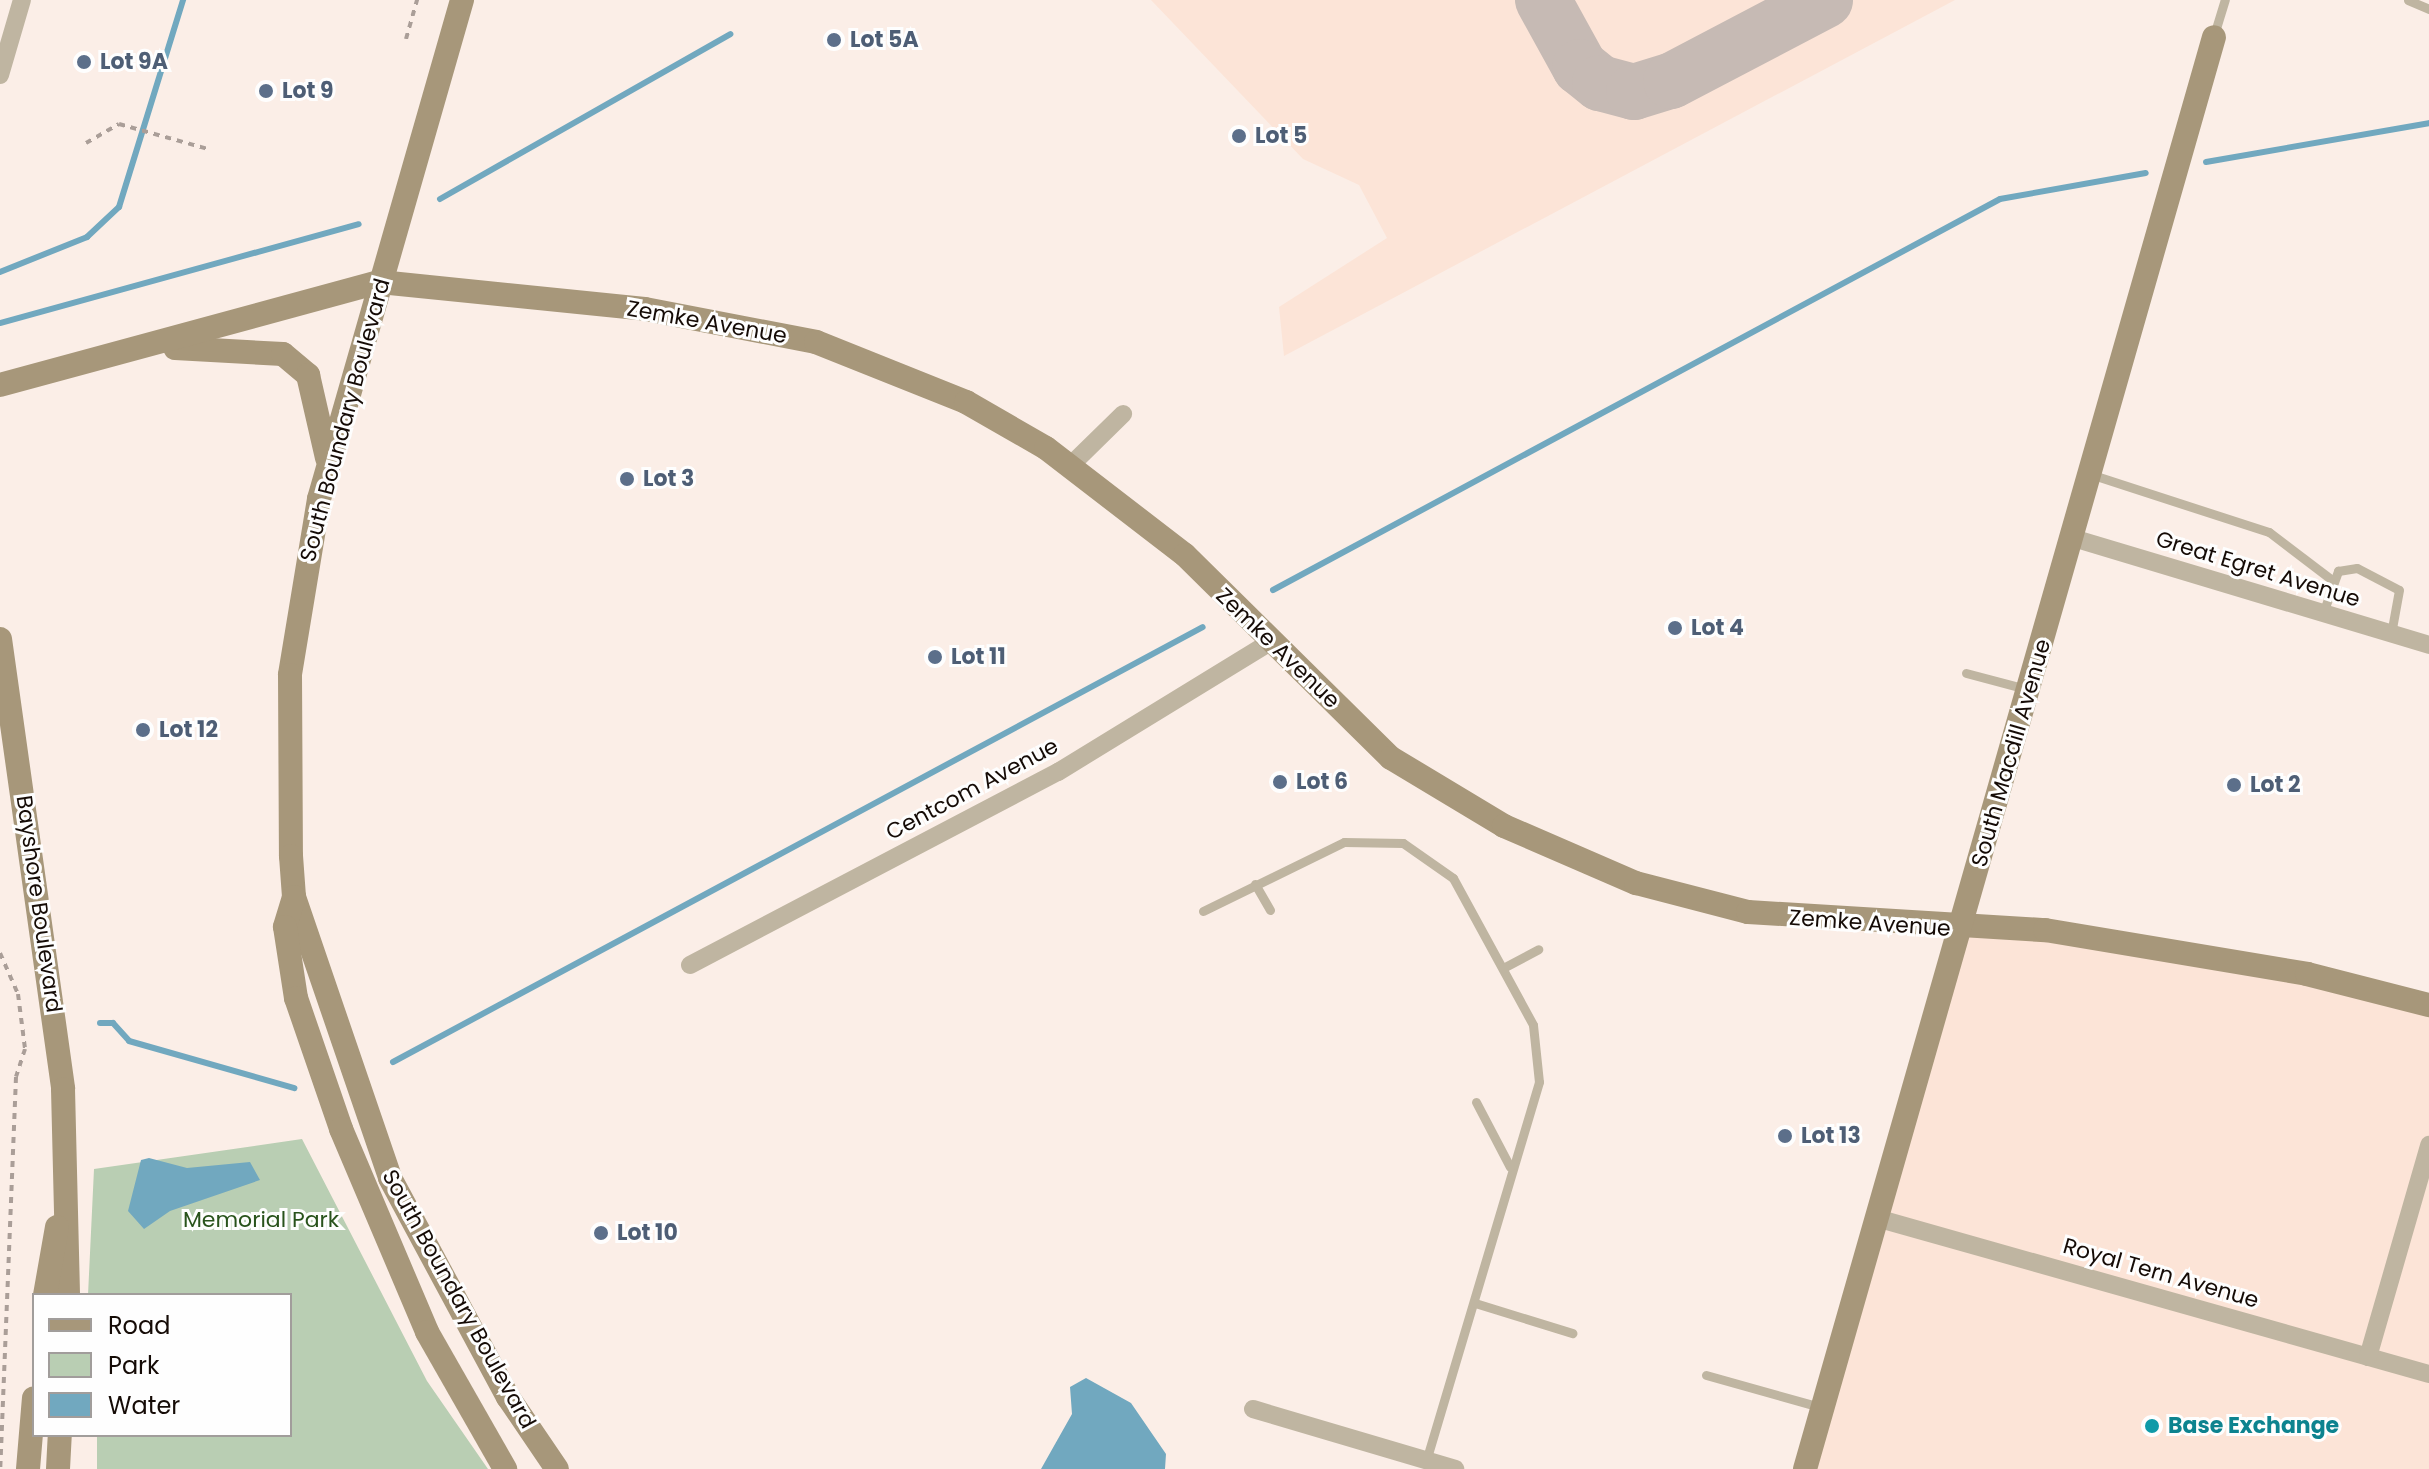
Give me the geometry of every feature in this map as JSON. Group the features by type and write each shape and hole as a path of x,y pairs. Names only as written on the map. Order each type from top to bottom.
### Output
{"street":[{"path":"0,75 22,0"},
{"name":"South Boundary Boulevard","path":"462,0 328,463 290,675 294,897 285,927 296,998 341,1129 427,1332 505,1469"},
{"name":"South Macdill Avenue","path":"1805,1469 1880,1219 2214,37"},
{"name":"Zemke Avenue","path":"0,385 153,347 380,282 645,309 816,342 966,402 1071,465 1185,555 1391,758 1504,826 1636,883 1748,912 1961,930 2045,930 2307,974 2429,1005"},
{"name":"Zemke Avenue","path":"153,347 283,354 308,375 328,463"},
{"path":"1071,465 1123,414"},
{"name":"Great Egret Avenue","path":"2073,538 2429,645"},
{"name":"Bayshore Boulevard","path":"0,639 43,909 67,1170 68,1293"},
{"name":"Centcom Avenue","path":"690,965 1058,772 1270,642"},
{"name":"South Boundary Boulevard","path":"294,897 390,1178 508,1397 557,1469"},
{"path":"2368,1357 2429,1145"},
{"name":"Bayshore Boulevard","path":"45,1293 67,1170"},
{"name":"Royal Tern Avenue","path":"1880,1219 2429,1374"},
{"path":"1253,1409 1455,1469"},
{"path":"28,1469 32,1422"},
{"path":"58,1469 60,1437"}],"lane":[{"path":"2214,37 2225,0"},
{"path":"2408,0 2429,9"},
{"path":"2090,474 2269,532 2332,580"},
{"path":"2323,613 2332,580 2338,571 2357,568 2388,579 2401,600 2391,634"},
{"path":"1966,673 2029,689"},
{"path":"1203,911 1344,842 1403,843 1453,878 1533,1025 1541,1062 1475,1303 1426,1460"},
{"path":"1255,884 1270,910"},
{"path":"1503,968 1538,949"},
{"path":"1476,1102 1510,1167"},
{"path":"1475,1303 1572,1333"},
{"path":"1706,1375 1824,1408"}],"path":[{"path":"406,39 417,0"},
{"path":"86,143 126,125 208,149"},
{"path":"0,953 18,994 25,1049 16,1077 0,1468"}],"shaded area":[{"path":"1151,0 1955,0 1284,356 1279,307 1387,238 1359,185 1303,159"},
{"path":"1961,930 2045,930 2429,1005 2429,1469 1806,1469"}],"green space":[{"name":"Memorial Park","path":"302,1139 427,1381 488,1469 97,1469 97,1437 292,1437 292,1293 88,1293 94,1169"}],"water":[{"path":"149,1158 187,1168 250,1162 260,1180 170,1211 144,1229 128,1211 141,1160"},
{"path":"1086,1378 1131,1403 1166,1454 1165,1469 1041,1469 1072,1414 1070,1387"}],"waterway":[{"path":"0,272 87,237 119,207 183,0"},
{"path":"440,199 730,34"},
{"path":"2206,162 2429,123"},
{"path":"1273,590 2000,199 2146,173"},
{"path":"0,323 359,224"},
{"path":"393,1062 1203,627"},
{"path":"100,1023 113,1023 129,1041 294,1088"}],"taxiway":[{"path":"1543,0 1580,67 1600,83 1634,92 1671,81 1825,0"}],"place":[{"name":"Lot 5A","path":"834,40"},
{"name":"Lot 9A","path":"84,62"},
{"name":"Lot 9","path":"266,91"},
{"name":"Lot 5","path":"1239,136"},
{"name":"Lot 3","path":"627,479"},
{"name":"Lot 4","path":"1675,628"},
{"name":"Lot 11","path":"935,657"},
{"name":"Lot 12","path":"143,730"},
{"name":"Lot 6","path":"1280,782"},
{"name":"Lot 2","path":"2234,785"},
{"name":"Lot 13","path":"1785,1136"},
{"name":"Lot 10","path":"601,1233"},
{"name":"Base Exchange","path":"2152,1426"}]}
